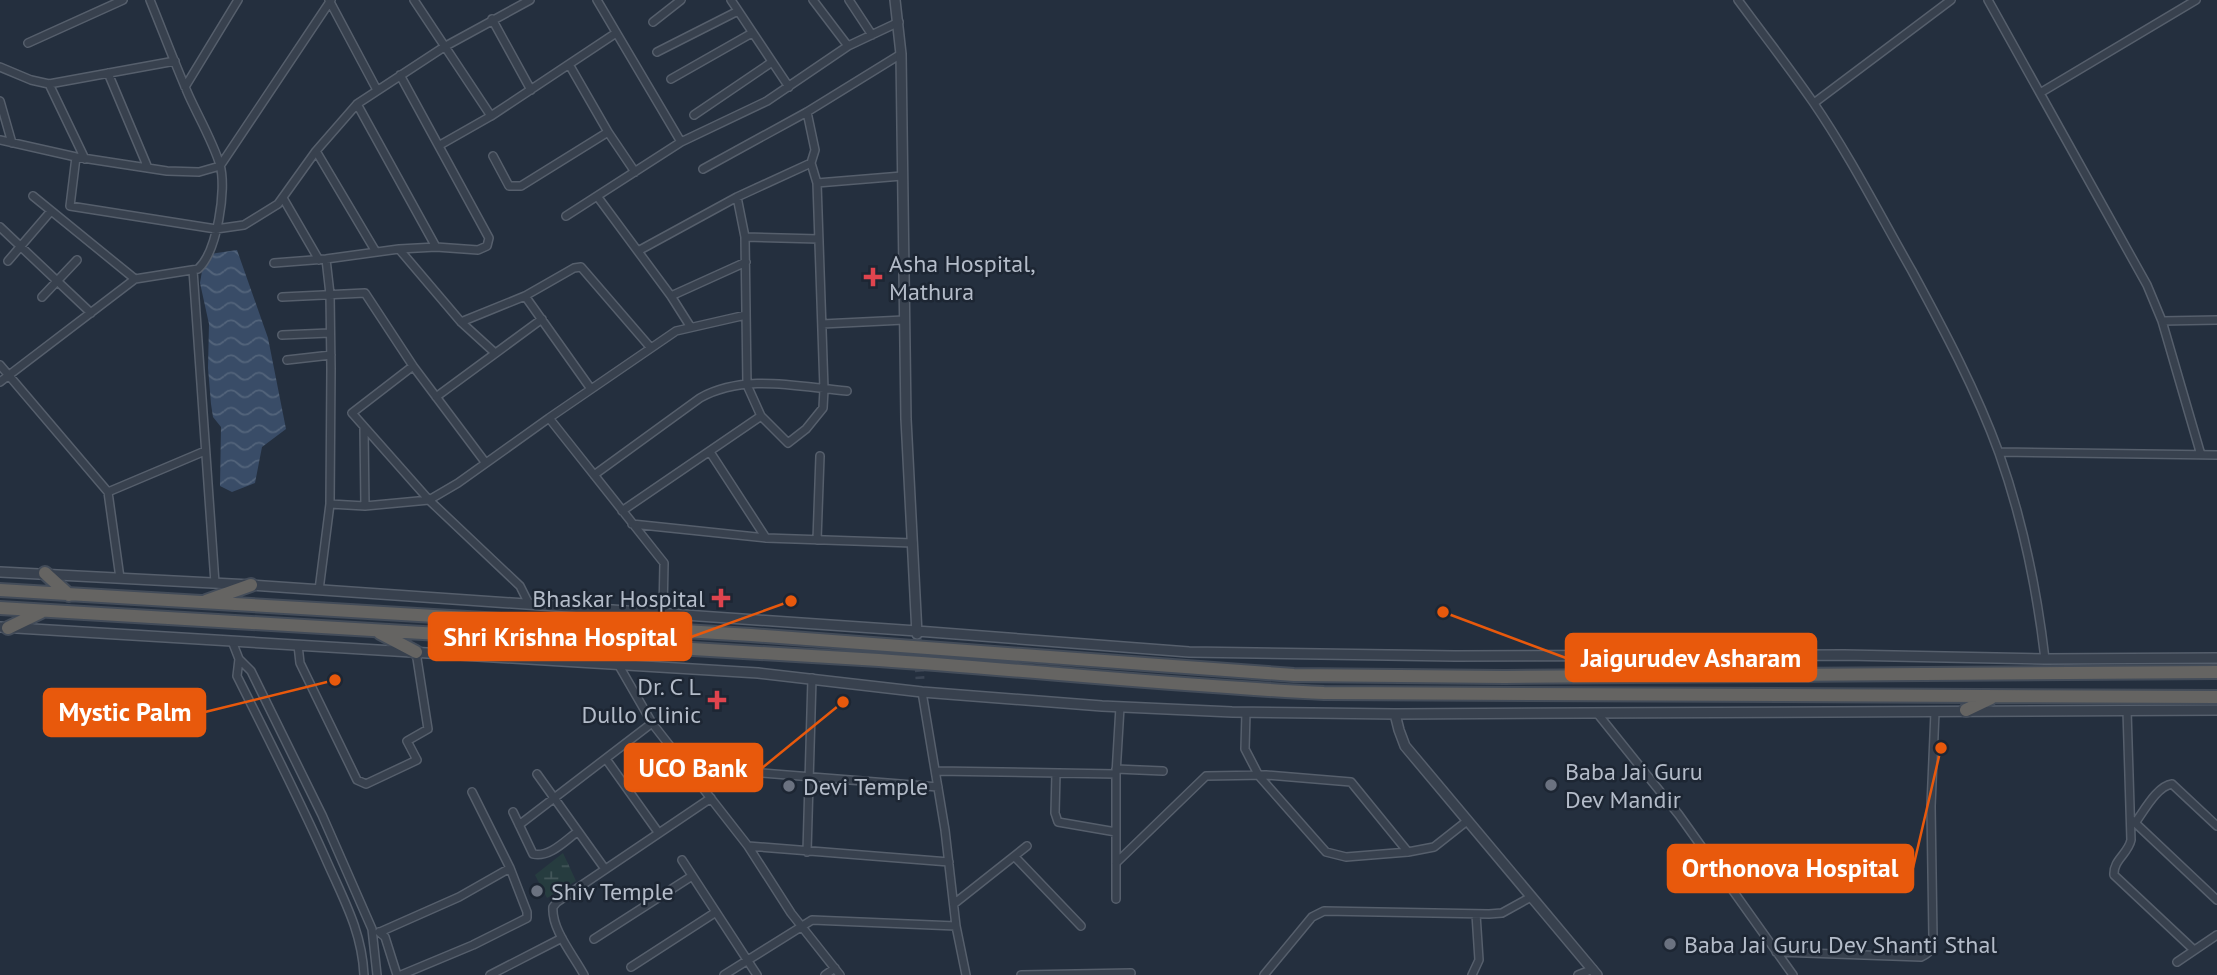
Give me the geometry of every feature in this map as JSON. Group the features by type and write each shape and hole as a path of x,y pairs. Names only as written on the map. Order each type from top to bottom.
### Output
{"highway":[{"path":"45,573 69,595"},
{"path":"199,603 251,585"},
{"path":"0,590 739,634 1294,675 1505,677 2217,672"},
{"path":"0,608 605,641 1311,692 2217,697"},
{"path":"4,627 44,611"},
{"path":"375,630 416,652"},
{"path":"1966,710 1994,696"}],"street":[{"path":"94,0 100,9"},
{"path":"28,43 123,0"},
{"path":"0,382 135,279 193,270 204,263 223,198 220,166 150,0"},
{"path":"185,86 237,0"},
{"path":"0,140 85,159 148,168 199,172 220,166 330,0 377,90"},
{"path":"414,0 491,116"},
{"path":"70,206 216,229 244,225 271,210 284,198 316,150 357,104 444,47 530,0"},
{"path":"597,0 681,142"},
{"path":"653,22 681,0"},
{"path":"730,0 789,87"},
{"path":"813,0 848,46"},
{"path":"849,0 872,35"},
{"path":"895,0 901,54 906,419 917,633"},
{"path":"1738,0 1814,103 1870,196 1950,341 1998,452 2024,542 2042,630 2045,659"},
{"path":"1814,103 1951,0"},
{"path":"1988,0 2140,272 2162,321 2201,455"},
{"path":"2040,93 2196,0"},
{"path":"657,52 738,11"},
{"path":"492,19 531,90"},
{"path":"566,216 681,142 767,101 848,46 899,22"},
{"path":"440,145 491,116 616,33"},
{"path":"671,79 752,33"},
{"path":"703,169 807,112 901,54"},
{"path":"0,67 31,80 49,83 175,61"},
{"path":"694,115 772,62"},
{"path":"570,65 608,132 635,172"},
{"path":"108,73 148,168"},
{"path":"274,263 322,260 399,249 436,247 478,250 487,246 489,238 400,75"},
{"path":"49,83 85,159"},
{"path":"0,102 12,143"},
{"path":"357,104 436,247"},
{"path":"737,197 745,237 747,385 761,416 788,443 806,429 823,408 817,183 811,163 815,150 807,112"},
{"path":"493,156 509,186 514,187 529,181 608,132"},
{"path":"316,150 376,252"},
{"path":"60,219 70,206 76,157"},
{"path":"638,251 737,197 811,163"},
{"path":"817,183 902,176"},
{"path":"33,196 135,279"},
{"path":"597,196 691,326"},
{"path":"284,198 322,260 330,294 330,504 318,590"},
{"path":"8,261 51,211"},
{"path":"0,227 91,313"},
{"path":"745,237 819,239"},
{"path":"399,249 461,322 494,352"},
{"path":"42,297 77,260"},
{"path":"671,296 746,262"},
{"path":"461,322 525,296 574,268 581,267 650,347"},
{"path":"193,270 215,583"},
{"path":"282,297 365,293 413,366 485,462"},
{"path":"525,296 591,389"},
{"path":"330,504 365,506 429,500 458,483 676,331 747,315"},
{"path":"436,397 542,319"},
{"path":"822,324 904,320"},
{"path":"2162,321 2217,320"},
{"path":"282,335 330,333"},
{"path":"287,360 331,355"},
{"path":"0,365 108,492 120,578"},
{"path":"413,366 352,413 429,500 520,586 528,604"},
{"path":"594,475 700,398 718,388 764,382 847,391"},
{"path":"622,511 761,416"},
{"path":"550,418 664,563 663,613"},
{"path":"364,427 365,506"},
{"path":"108,492 205,451"},
{"path":"710,452 766,538"},
{"path":"1998,452 2217,455"},
{"path":"817,540 820,456"},
{"path":"631,524 766,538 913,543"},
{"path":"0,572 251,585 1189,652 1442,656 2217,658"},
{"path":"4,627 618,664 811,678 922,692 1246,712 1395,714 2217,710"},
{"path":"232,641 239,659 251,671 372,929 377,975"},
{"path":"298,645 300,663 351,768 357,780 366,784 417,760 407,741 428,729 416,652"},
{"path":"239,659 237,676 356,927 362,946 364,975"},
{"path":"618,664 652,723 748,846 801,925 837,972 825,975"},
{"path":"807,852 811,678"},
{"path":"920,679 936,771 956,926 967,975"},
{"path":"1116,899 1116,771 1120,706"},
{"path":"2127,710 2133,821 2130,845 2115,865 2114,875 2194,950"},
{"path":"1246,712 1245,749 1258,776 1326,852 1346,857 1434,847 1467,821"},
{"path":"1776,952 1921,957 1928,954 1933,938 1931,806 1935,712"},
{"path":"1597,713 1679,815 1793,975"},
{"path":"1395,714 1405,746 1595,972"},
{"path":"260,721 272,715"},
{"path":"519,825 652,723"},
{"path":"606,760 658,832"},
{"path":"686,767 938,787"},
{"path":"936,771 1163,771"},
{"path":"1056,773 1055,813 1058,822 1116,832"},
{"path":"537,774 605,869"},
{"path":"1116,863 1206,776 1258,776 1351,782 1408,852"},
{"path":"2133,821 2161,789 2172,784 2217,826"},
{"path":"372,929 385,937 399,975 526,920 527,912 510,868 472,792"},
{"path":"584,975 562,937 554,917 553,906 711,798"},
{"path":"513,812 533,854 539,856 547,854 578,832"},
{"path":"2133,821 2217,900"},
{"path":"748,846 949,862"},
{"path":"955,904 1027,846"},
{"path":"1015,857 1081,926"},
{"path":"328,864 341,859"},
{"path":"682,860 757,975"},
{"path":"380,932 459,897 510,868"},
{"path":"594,939 692,876"},
{"path":"1264,975 1312,917 1324,911 1502,913 1531,897"},
{"path":"631,967 716,912"},
{"path":"1472,975 1479,960 1476,914"},
{"path":"724,975 801,925 821,919 956,926"},
{"path":"2177,962 2217,935"},
{"path":"490,975 562,937"},
{"path":"513,965 518,975"},
{"path":"1578,975 1595,972"},
{"path":"1021,975 1131,973"}],"green space":[{"path":"563,853 576,881 547,898 535,875"}],"water":[{"path":"237,250 268,338 286,429 262,447 255,483 232,492 220,486 221,427 213,417 211,404 209,324 200,283 203,265 210,254"}],"tunnel":[{"path":"917,636 920,679"}],"place":[{"name":"Asha Hospital, Mathura","path":"873,277"},
{"name":"Bhaskar Hospital","path":"721,598"},
{"name":"Shri Krishna Hospital","path":"791,601"},
{"name":"Jaigurudev Asharam","path":"1443,612"},
{"name":"Mystic Palm","path":"335,680"},
{"name":"Dr. C L Dullo Clinic","path":"717,700"},
{"name":"UCO Bank","path":"843,702"},
{"name":"Orthonova Hospital","path":"1941,748"},
{"name":"Baba Jai Guru Dev Mandir","path":"1551,785"},
{"name":"Devi Temple","path":"789,786"},
{"name":"Shiv Temple","path":"537,891"},
{"name":"Baba Jai Guru Dev Shanti Sthal","path":"1670,944"}]}
